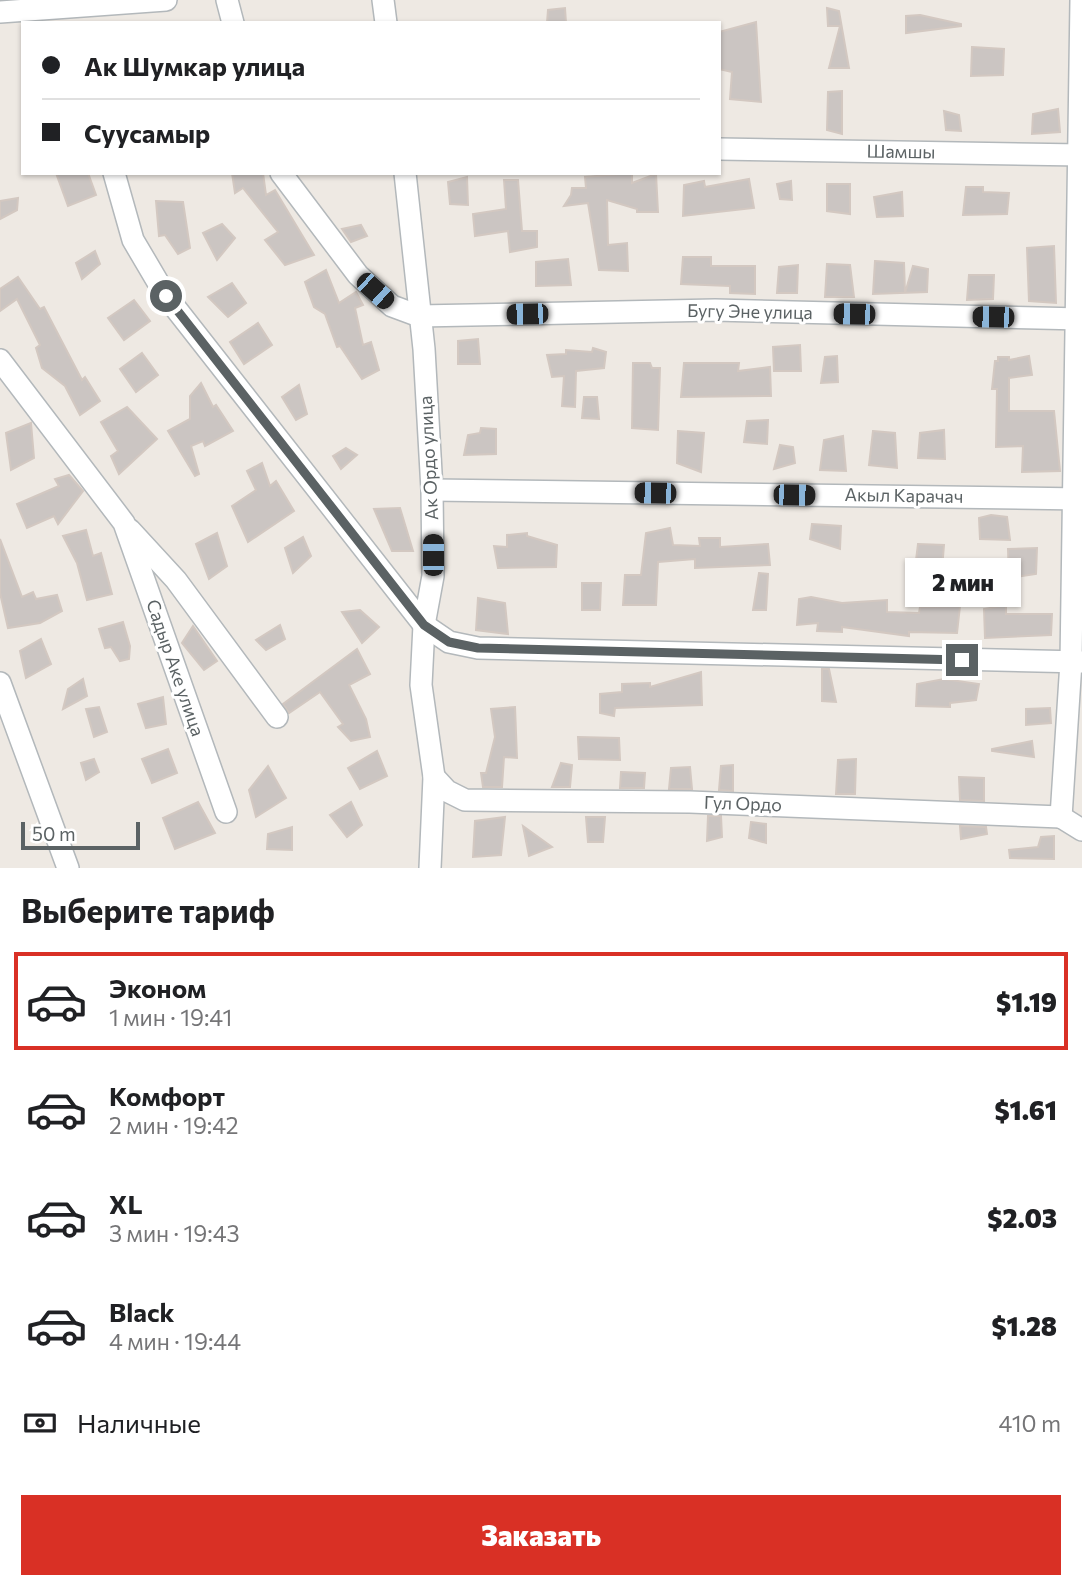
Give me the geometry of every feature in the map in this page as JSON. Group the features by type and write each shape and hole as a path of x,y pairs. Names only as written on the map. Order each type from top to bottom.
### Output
{"street":[{"path":"0,12 67,15 166,0"},
{"path":"227,0 232,21"},
{"path":"383,0 386,21"},
{"path":"1081,0 1076,662 1061,817 1082,830"},
{"name":"Шамшы","path":"721,149 1080,155"},
{"path":"115,175 133,240 166,296 424,625 449,642 478,648 1076,662"},
{"path":"283,175 358,275 392,306 419,316"},
{"name":"Ак Ордо улица","path":"405,175 432,490 433,576 424,625 421,685 434,777 430,868"},
{"name":"Бугу Эне улица","path":"419,316 715,310 1079,319"},
{"name":"Садыр Аке улица","path":"0,360 124,523 177,580 277,717"},
{"name":"Акыл Карачач","path":"432,490 1078,499"},
{"name":"Садыр Аке улица","path":"124,523 226,812"},
{"path":"0,683 68,868"},
{"name":"Гул Ордо","path":"434,777 447,791 465,800 690,802 1061,817"}],"building":[{"path":"565,8 566,21 547,21 548,10"},
{"path":"827,8 839,11 849,68 829,68 840,26 828,26"},
{"path":"920,15 961,26 906,33 906,16"},
{"path":"756,22 761,102 730,99 732,72 721,69 721,31"},
{"path":"972,47 1004,49 1003,75 971,76"},
{"path":"842,91 842,134 827,130 828,92"},
{"path":"1058,109 1060,132 1032,134 1033,114"},
{"path":"944,111 959,115 961,131 946,130"},
{"path":"57,175 89,175 96,195 68,206"},
{"path":"232,175 263,175 266,195 275,190 314,255 285,265 265,240 278,232 243,188 235,193"},
{"path":"632,175 632,183 656,175 658,212 637,212 637,209 607,200 608,245 627,243 628,271 599,270 588,203 564,206 572,188 586,188 585,177"},
{"path":"467,177 468,205 450,204 448,182"},
{"path":"749,179 754,208 683,216 684,185 704,181 705,187"},
{"path":"504,180 518,180 522,231 537,231 537,247 510,252 508,231 475,236 473,214 506,209"},
{"path":"791,181 792,200 780,199 777,184"},
{"path":"827,184 850,184 850,214 827,211"},
{"path":"966,187 983,187 983,192 1009,193 1007,214 963,215"},
{"path":"902,192 903,216 877,217 874,197"},
{"path":"18,198 17,210 0,219 0,201"},
{"path":"156,201 183,202 190,248 178,254 165,235 159,236"},
{"path":"222,224 235,238 217,260 203,233"},
{"path":"361,225 367,236 351,242 342,229"},
{"path":"1054,246 1056,303 1029,301 1027,248"},
{"path":"95,251 100,264 82,279 76,263"},
{"path":"683,257 711,257 711,266 755,266 755,294 730,293 730,286 681,284"},
{"path":"568,259 571,285 536,286 536,262"},
{"path":"875,261 904,263 905,293 873,294"},
{"path":"827,264 850,265 854,297 825,297"},
{"path":"798,265 797,293 777,293 779,267"},
{"path":"913,266 928,269 927,292 905,293"},
{"path":"326,270 339,303 356,292 363,305 355,308 363,345 371,342 379,370 362,379 340,346 337,347 325,314 314,307 305,282"},
{"path":"969,275 994,275 993,299 967,300"},
{"path":"18,277 40,309 44,307 82,380 85,377 100,401 80,415 65,386 42,368 36,348 40,345 17,299 0,311 0,289"},
{"path":"232,283 246,303 228,317 208,297"},
{"path":"134,300 150,321 124,340 108,318"},
{"path":"258,323 272,345 244,364 230,342"},
{"path":"478,339 480,364 458,364 458,341"},
{"path":"800,345 801,371 774,371 773,347"},
{"path":"593,348 606,352 604,368 576,371 575,407 562,406 564,376 552,377 547,355 566,354 566,350 592,352"},
{"path":"142,353 158,375 136,392 120,369"},
{"path":"837,356 838,382 821,383 825,357"},
{"path":"1029,356 1032,375 1009,378 1009,411 1054,411 1060,471 1022,472 1023,446 996,447 997,389 992,389 995,361 998,361 998,357 1009,357 1009,360"},
{"path":"633,363 650,363 652,368 660,368 658,430 632,428"},
{"path":"684,363 739,363 738,371 770,367 771,396 681,397"},
{"path":"201,383 213,407 216,405 233,431 205,446 203,441 191,446 199,474 195,476 168,431 190,419 190,396"},
{"path":"299,385 307,414 296,420 282,397"},
{"path":"584,397 597,397 599,419 582,418"},
{"path":"127,407 157,439 119,474 111,456 118,451 101,422"},
{"path":"768,420 767,444 744,442 747,421"},
{"path":"31,423 34,458 11,470 6,433"},
{"path":"481,428 496,429 496,454 464,455 468,435 480,433"},
{"path":"944,430 945,459 918,458 920,433"},
{"path":"678,431 704,433 701,472 677,463"},
{"path":"873,431 895,433 897,468 869,465"},
{"path":"843,436 846,471 820,470 824,440"},
{"path":"780,445 793,447 795,463 774,469"},
{"path":"346,448 357,455 341,469 333,456"},
{"path":"262,463 270,486 276,481 294,511 248,542 232,506 256,490 247,471"},
{"path":"69,475 83,491 58,524 54,516 27,528 17,504 59,486 55,479"},
{"path":"400,508 413,551 392,551 374,509"},
{"path":"991,515 1007,517 1010,540 980,539 979,518"},
{"path":"812,524 841,526 840,549 810,539"},
{"path":"670,528 673,545 700,546 699,538 720,538 720,547 768,544 770,565 695,568 695,559 658,562 656,605 623,605 625,575 641,575 646,533"},
{"path":"86,530 93,556 101,553 112,594 87,600 77,563 63,536"},
{"path":"217,533 227,566 209,579 196,544"},
{"path":"527,533 527,536 557,545 556,567 498,568 494,546 507,547 507,535"},
{"path":"303,537 311,556 293,573 285,548"},
{"path":"0,539 22,597 33,592 36,599 57,595 62,611 40,623 8,628 0,593"},
{"path":"918,544 944,545 942,569 915,568"},
{"path":"1037,548 1036,574 1009,578 1008,549"},
{"path":"759,573 768,574 766,610 753,610"},
{"path":"582,583 601,583 600,610 582,610"},
{"path":"811,597 842,603 887,600 887,612 919,613 920,607 960,606 957,633 909,632 909,636 842,627 842,632 817,631 818,623 797,625 799,599"},
{"path":"478,598 505,603 508,634 476,630"},
{"path":"1006,605 1006,614 1052,614 1051,635 985,638 984,609"},
{"path":"360,610 379,627 362,643 342,612"},
{"path":"123,622 130,646 129,659 120,661 111,647 105,648 99,629"},
{"path":"280,625 285,639 266,650 256,640"},
{"path":"193,626 217,661 204,670 182,643"},
{"path":"41,639 51,664 26,678 20,651"},
{"path":"357,649 370,674 349,685 366,719 370,737 351,741 338,727 343,724 320,692 289,713 283,704"},
{"path":"822,669 829,669 836,702 822,701"},
{"path":"701,672 702,705 615,708 614,716 600,713 600,694 622,692 622,684 650,683 650,687"},
{"path":"83,679 87,696 63,709 68,689"},
{"path":"944,679 979,684 976,700 950,703 950,707 916,706 917,684"},
{"path":"163,697 166,724 146,728 138,704"},
{"path":"99,707 107,732 94,737 86,709"},
{"path":"515,707 517,758 504,757 502,787 483,787 481,773 486,773 495,737 491,709"},
{"path":"1050,708 1051,723 1026,725 1026,709"},
{"path":"578,737 619,738 620,760 579,759"},
{"path":"1032,741 1034,757 992,751 992,749"},
{"path":"168,749 177,773 152,783 142,759"},
{"path":"377,751 387,776 360,789 348,768"},
{"path":"94,759 99,772 86,780 81,763"},
{"path":"856,759 855,794 836,794 838,760"},
{"path":"561,763 572,765 570,787 552,787"},
{"path":"733,765 733,791 719,790 721,766"},
{"path":"268,766 286,798 256,817 249,790"},
{"path":"690,767 692,789 669,789 671,768"},
{"path":"621,772 645,773 644,788 620,788"},
{"path":"959,777 984,778 984,801 960,800"},
{"path":"198,802 215,833 175,849 163,818"},
{"path":"351,802 362,825 347,837 330,815"},
{"path":"708,816 721,816 722,837 707,841"},
{"path":"505,817 501,855 473,857 475,821"},
{"path":"586,817 605,817 603,842 588,842"},
{"path":"751,822 766,824 766,843 749,838"},
{"path":"523,826 552,847 529,856"},
{"path":"960,826 986,827 987,834 961,839"},
{"path":"292,827 292,850 267,849 268,834"},
{"path":"1054,836 1054,859 1010,858 1009,850 1038,847 1041,837"}],"route":[{"path":"166,296 424,625 449,642 478,648 962,660"}]}
